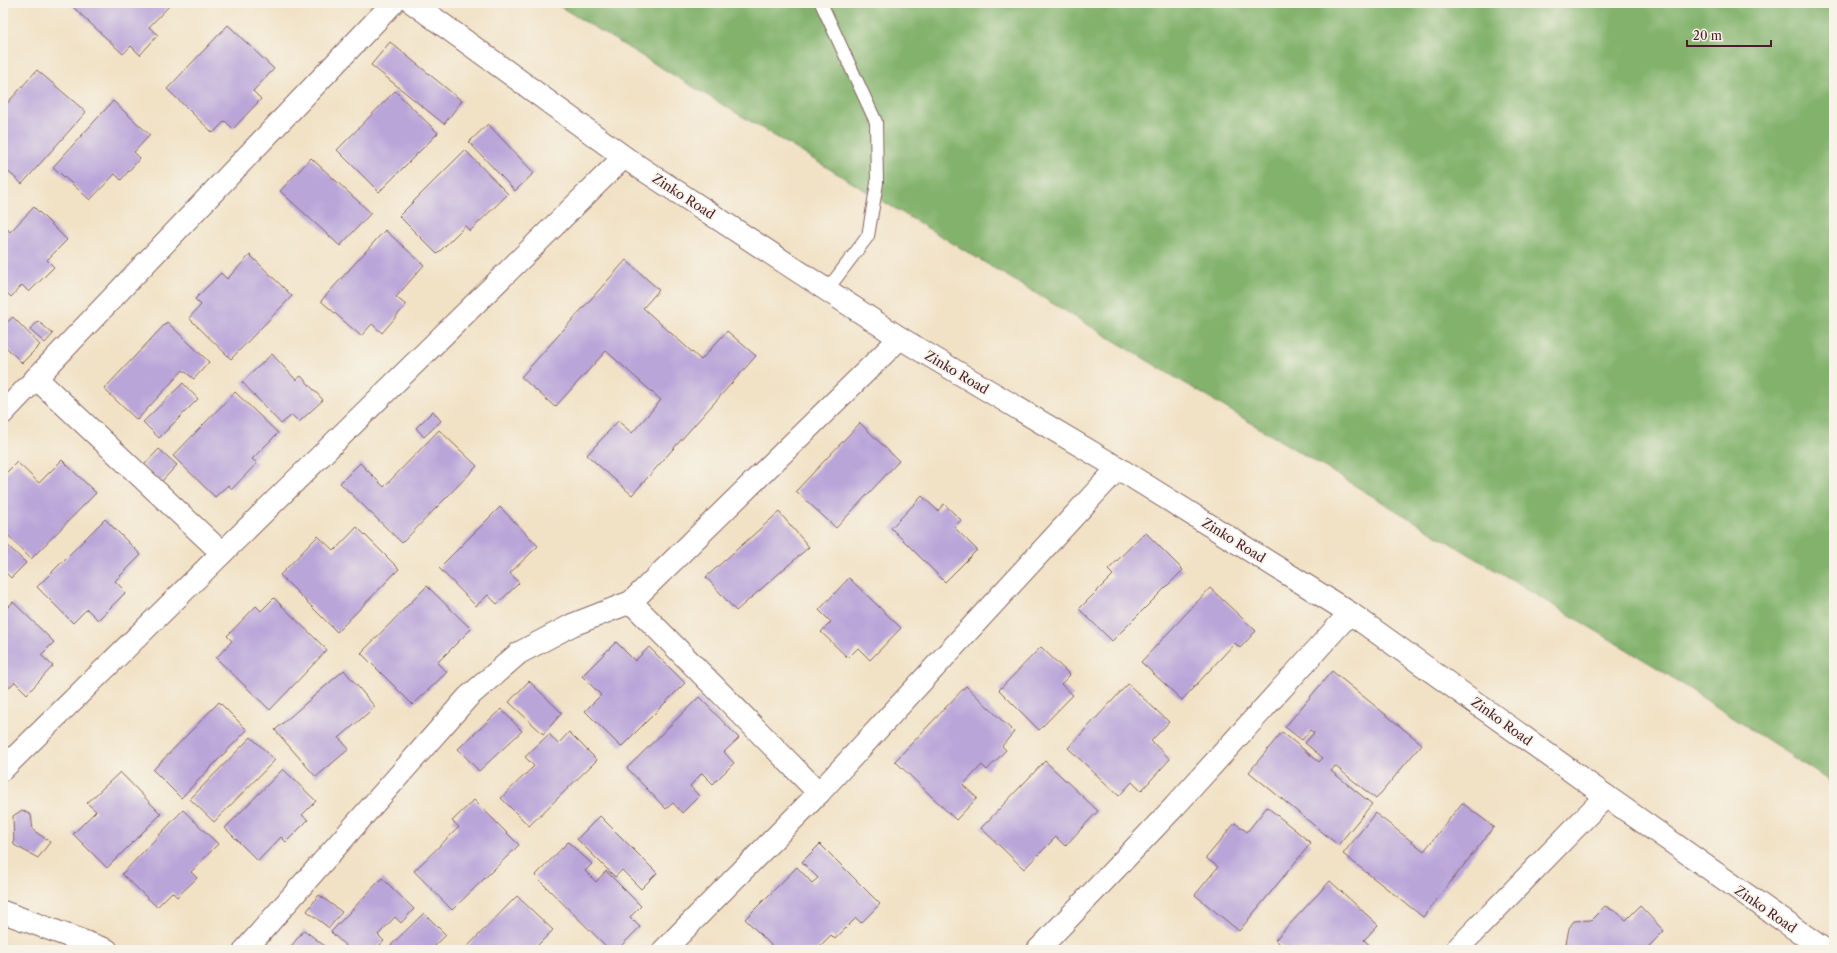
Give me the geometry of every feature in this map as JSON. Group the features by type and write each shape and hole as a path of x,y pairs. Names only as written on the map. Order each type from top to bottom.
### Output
{"street":[{"path":"3,413 393,3"},
{"name":"Zinko Road","path":"413,3 624,157 900,338 1118,468 1350,612 1606,796 1825,950"},
{"path":"3,769 624,157"},
{"path":"245,950 468,697 519,653 572,625 631,602 900,338"},
{"path":"36,378 222,553"},
{"path":"664,950 819,793 1118,468"},
{"path":"631,602 819,793"},
{"path":"1038,950 1175,806 1350,612"},
{"path":"1456,950 1606,796"},
{"path":"4,914 107,950"}],"lane":[{"path":"820,3 876,122 877,129 878,183 868,236 827,290"}],"green space":[{"path":"554,3 1834,3 1834,784 1656,667"}],"building":[{"path":"77,3 172,3 149,27 158,35 140,55 131,46 123,54 73,7"},
{"path":"228,25 274,69 253,91 261,99 233,129 225,121 213,133 167,89"},
{"path":"390,42 462,101 444,124 371,65"},
{"path":"37,70 86,112 22,184 3,167 3,108"},
{"path":"395,91 438,133 379,192 337,150"},
{"path":"113,101 150,135 134,152 140,158 121,180 115,174 90,200 53,167"},
{"path":"488,124 534,173 515,191 469,142"},
{"path":"465,150 508,194 470,231 465,226 437,254 399,216"},
{"path":"311,158 371,213 340,246 280,191"},
{"path":"3,189 8,194 3,199"},
{"path":"34,207 67,240 47,260 54,267 29,292 22,285 11,297 3,289 3,224 10,232"},
{"path":"385,230 424,265 396,297 406,305 382,333 372,324 361,336 321,301"},
{"path":"250,255 292,296 231,359 189,318 201,305 195,299 221,273 227,279"},
{"path":"626,260 659,290 643,308 701,360 727,331 756,356 632,495 587,455 618,421 632,433 661,400 606,351 555,407 521,377"},
{"path":"13,317 40,345 22,363 3,344 3,326"},
{"path":"38,321 53,334 45,343 30,330"},
{"path":"167,322 209,362 194,379 183,370 137,420 104,389"},
{"path":"272,354 296,380 301,376 323,400 299,422 292,415 281,424 242,382"},
{"path":"183,383 198,399 159,438 143,422"},
{"path":"235,392 278,433 252,459 257,463 232,489 228,485 215,497 173,456"},
{"path":"433,411 441,421 424,437 416,428"},
{"path":"860,423 899,461 836,528 796,491"},
{"path":"439,430 477,466 402,543 340,483 360,463 384,487"},
{"path":"159,449 177,465 161,482 143,466"},
{"path":"62,460 96,493 31,559 3,530 3,476 17,462 39,483"},
{"path":"922,496 938,511 944,504 961,520 954,527 977,550 945,582 891,528"},
{"path":"500,507 538,546 510,573 519,583 497,604 488,595 476,606 439,568"},
{"path":"779,512 809,547 736,611 706,577"},
{"path":"105,519 141,555 115,581 126,592 98,620 87,609 73,623 37,587"},
{"path":"357,527 399,569 337,632 280,575 318,536 334,551"},
{"path":"1145,532 1183,570 1112,641 1079,609 1113,575 1108,570"},
{"path":"3,541 26,563 11,578 3,570"},
{"path":"849,578 901,628 870,660 858,648 848,658 821,632 831,622 819,610"},
{"path":"427,586 471,629 437,663 447,672 413,705 361,653"},
{"path":"1210,588 1256,631 1240,648 1235,643 1182,700 1141,662"},
{"path":"274,598 327,650 270,710 216,658 232,641 227,636 256,606 261,611"},
{"path":"13,602 54,642 41,655 53,666 27,694 15,682 3,693 3,612"},
{"path":"616,642 635,661 649,647 685,683 621,747 585,711 601,695 582,676"},
{"path":"1041,647 1070,675 1061,684 1073,695 1039,730 999,690"},
{"path":"344,670 375,707 339,738 349,749 316,777 275,730"},
{"path":"1332,671 1422,744 1376,799 1335,766 1331,771 1372,804 1338,845 1249,772 1282,732 1319,762 1323,758 1305,743 1314,733 1310,730 1302,740 1285,727"},
{"path":"529,681 562,713 543,734 509,702"},
{"path":"1128,684 1169,722 1151,741 1170,759 1141,791 1132,782 1119,796 1068,748"},
{"path":"966,686 1014,732 1002,746 1006,750 987,770 982,765 963,785 977,798 956,820 895,761"},
{"path":"699,697 739,738 724,752 734,763 713,784 702,773 690,786 699,796 682,813 673,803 666,809 627,768"},
{"path":"219,702 247,730 181,798 153,770"},
{"path":"501,709 522,731 479,771 458,749"},
{"path":"569,732 597,760 529,826 501,798 534,766 525,757 549,734 558,744"},
{"path":"251,737 275,760 214,822 190,799"},
{"path":"1045,761 1098,811 1065,846 1056,837 1024,869 981,828"},
{"path":"283,769 316,801 302,815 308,820 286,842 281,837 258,861 225,828"},
{"path":"120,772 161,814 107,868 73,834 96,811 87,803"},
{"path":"474,800 519,845 452,910 414,871 459,827 452,821"},
{"path":"1462,803 1494,827 1423,917 1343,854 1375,813 1424,851"},
{"path":"1267,807 1311,843 1239,931 1195,895 1218,867 1206,858 1235,823 1247,832"},
{"path":"22,810 31,815 33,830 50,842 38,858 14,845 13,816"},
{"path":"183,810 218,844 191,872 197,878 177,897 172,892 157,907 122,874"},
{"path":"600,816 657,873 641,889 622,870 615,877 577,839"},
{"path":"568,842 592,864 585,871 596,882 606,871 641,906 630,917 640,927 617,950 610,950 535,876"},
{"path":"820,844 880,904 861,923 856,918 835,939 831,935 816,950 776,950 745,919 797,867 812,883 818,878 802,862"},
{"path":"382,878 414,909 401,923 395,917 378,935 384,941 375,950 350,950 331,932"},
{"path":"1330,881 1378,925 1364,940 1375,950 1286,950 1275,940"},
{"path":"319,895 342,912 329,928 307,911"},
{"path":"517,896 553,930 533,950 464,950"},
{"path":"1605,906 1618,913 1626,920 1640,906 1664,931 1645,950 1561,950 1566,944 1569,928 1574,921 1591,920"},
{"path":"424,913 446,935 431,950 386,950"},
{"path":"304,930 330,950 288,950"}]}
